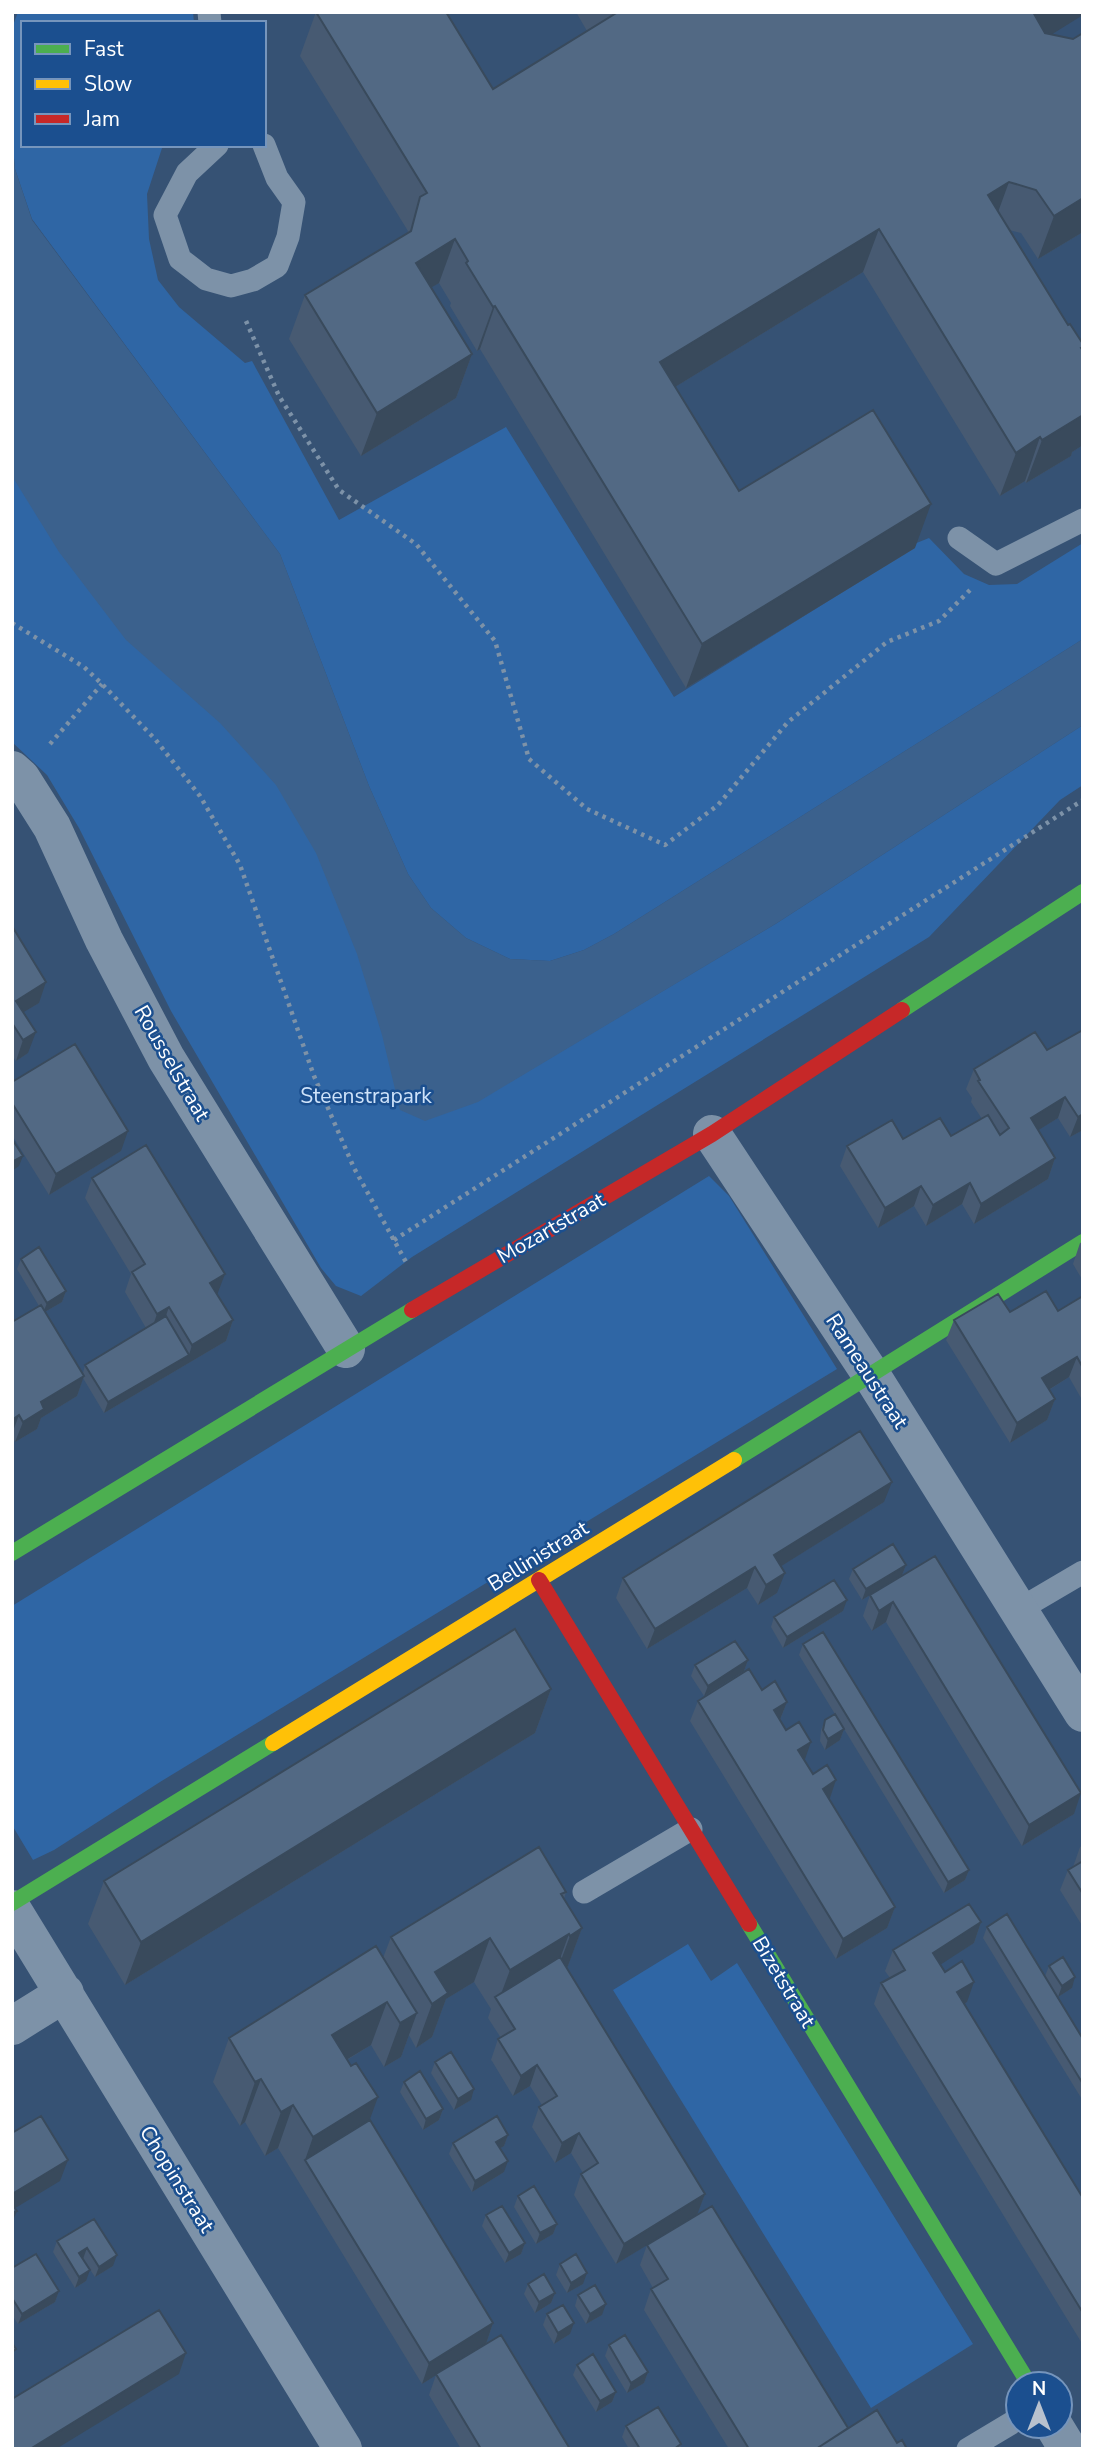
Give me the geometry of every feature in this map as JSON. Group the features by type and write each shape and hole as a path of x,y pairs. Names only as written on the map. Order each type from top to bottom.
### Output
{"street":[{"name":"Rousselstraat","path":"16,774 52,827 104,940 166,1058 346,1349"},
{"name":"Mozartstraat","path":"12,1553 346,1349 712,1134 1083,892"},
{"name":"Rameaustraat","path":"712,1134 872,1376 1083,1713"},
{"name":"Bellinistraat","path":"12,1903 872,1376 1083,1242"},
{"name":"Bizetstraat","path":"539,1580 1020,2370"},
{"name":"Chopinstraat","path":"12,1909 343,2449"},
{"path":"12,2026 65,1993"}],"lane":[{"path":"215,147 187,173 165,215 180,259 206,279 231,286 253,280 276,266 288,237 294,202 276,178 265,147"},
{"path":"959,538 996,564 1083,520"},
{"path":"1020,1609 1083,1573"},
{"path":"584,1892 691,1829"},
{"path":"968,2449 1004,2427"}],"path":[{"path":"231,286 279,396 340,490 416,544 495,641 528,759 587,808 665,845 718,805 788,722 887,642 939,621 996,564"},
{"path":"12,623 84,667 155,739 200,796 240,864 314,1076 354,1168 394,1240 1083,800"},
{"path":"16,774 102,684"}],"green space":[{"path":"18,12 193,12 194,21 21,21 21,147 162,147 147,194 149,239 158,280 179,307 245,363 252,361 339,520 506,427 674,697 897,558 894,552 929,538 964,574 989,585 1017,584 1083,543 1083,639 614,934 584,950 550,961 510,959 466,938 431,908 408,874 369,786 280,554 32,219 15,169 12,137 12,28"},
{"name":"Steenstrapark","path":"12,224 510,1082 777,923 1083,725 1083,785 1060,800 929,937 412,1257 361,1296 336,1286 321,1268 171,1011 79,828 47,775 12,742"},
{"path":"709,1176 729,1196 837,1369 160,1782 54,1850 33,1860 12,1825 12,1606"},
{"path":"688,1944 711,1981 737,1963 973,2344 871,2408 613,1990"}],"shaded area":[{"path":"12,137 15,169 32,220 280,554 369,786 408,874 431,908 466,938 510,959 550,961 584,950 614,934 1083,639 1083,725 777,923 478,1102 425,1121 400,1110 382,1035 357,954 316,853 276,785 220,723 126,640 59,552 12,476"}],"building":[{"path":"316,12 446,12 493,89 618,12 1033,12 1045,33 1073,39 1083,33 1083,198 1054,216 1036,190 1009,182 988,195 1068,325 1070,324 1083,344 1083,415 1016,453 879,229 660,362 739,491 873,410 931,504 702,644 466,263 468,261 455,239 416,263 472,354 377,413 305,295 411,231 420,197 427,193"},
{"path":"12,926 46,982 16,1001 36,1032 23,1040 12,1023"},
{"path":"1083,1030 1083,1114 1078,1117 1065,1097 1031,1118 1055,1158 981,1204 970,1183 933,1205 921,1186 885,1208 847,1146 892,1120 903,1139 940,1118 951,1136 988,1115 1000,1135 1009,1128 978,1081 980,1080 974,1069 1035,1032 1047,1050"},
{"path":"75,1044 128,1131 56,1174 12,1103 12,1082"},
{"path":"12,1139 23,1156 12,1162"},
{"path":"146,1145 225,1274 210,1283 233,1320 192,1345 169,1307 157,1314 132,1272 145,1264 92,1178"},
{"path":"39,1247 66,1291 47,1303 21,1259"},
{"path":"1046,1291 1058,1311 1083,1296 1083,1368 1077,1357 1042,1378 1055,1399 1017,1423 954,1320 998,1294 1010,1312"},
{"path":"41,1305 84,1376 41,1402 44,1409 23,1422 19,1415 12,1420 12,1322"},
{"path":"166,1316 189,1355 108,1402 85,1365"},
{"path":"860,1431 892,1482 774,1555 785,1573 766,1585 755,1567 655,1629 623,1578"},
{"path":"893,1544 906,1565 866,1589 853,1569"},
{"path":"935,1556 1081,1793 1029,1825 893,1602 879,1611 870,1595"},
{"path":"834,1580 847,1600 787,1637 774,1617"},
{"path":"515,1629 551,1689 141,1942 104,1881"},
{"path":"823,1632 969,1870 948,1882 803,1644"},
{"path":"735,1641 748,1660 708,1686 695,1665"},
{"path":"749,1669 762,1690 775,1681 787,1702 774,1710 786,1730 799,1722 811,1742 798,1750 813,1774 827,1765 836,1780 823,1789 895,1907 843,1939 698,1701"},
{"path":"835,1714 844,1729 828,1739 823,1730 825,1720"},
{"path":"539,1847 566,1892 561,1894 582,1928 510,1970 490,1938 435,1972 448,1993 432,2004 391,1937"},
{"path":"1083,1861 1083,1894 1068,1870"},
{"path":"969,1904 981,1922 933,1953 945,1972 962,1961 974,1982 957,1992 1083,2198 1083,2313 881,1983 905,1970 893,1950"},
{"path":"1007,1914 1083,2039 1083,2084 987,1927"},
{"path":"376,1946 417,2013 400,2023 387,2002 332,2035 351,2066 356,2063 378,2097 313,2137 293,2105 281,2112 261,2079 255,2082 229,2038"},
{"path":"560,1957 705,2194 624,2244 581,2174 598,2163 579,2133 562,2143 539,2107 557,2096 537,2065 521,2076 498,2039 515,2029 495,1997"},
{"path":"1063,1957 1075,1977 1062,1986 1049,1966"},
{"path":"451,2052 474,2089 458,2099 435,2062"},
{"path":"420,2071 443,2109 426,2119 404,2082"},
{"path":"41,2116 68,2160 12,2194 12,2133"},
{"path":"497,2116 508,2135 496,2142 508,2161 475,2181 453,2143"},
{"path":"370,2120 493,2323 429,2363 305,2160"},
{"path":"534,2186 557,2224 540,2233 518,2196"},
{"path":"502,2206 525,2243 509,2253 486,2215"},
{"path":"712,2206 848,2428 816,2449 749,2449 651,2289 668,2279 647,2245"},
{"path":"94,2219 117,2255 99,2267 87,2248 79,2253 90,2270 79,2277 57,2241"},
{"path":"36,2254 59,2291 22,2314 12,2298 12,2268"},
{"path":"576,2254 587,2273 571,2283 560,2264"},
{"path":"544,2274 555,2293 539,2302 528,2284"},
{"path":"595,2285 606,2304 590,2314 578,2295"},
{"path":"563,2305 574,2323 558,2333 547,2314"},
{"path":"159,2310 186,2353 30,2449 12,2449 12,2399"},
{"path":"501,2335 570,2449 481,2449 436,2374"},
{"path":"625,2335 648,2372 631,2383 609,2345"},
{"path":"593,2354 616,2392 600,2401 577,2365"},
{"path":"658,2407 681,2444 674,2449 640,2449 626,2426"},
{"path":"877,2410 897,2443 902,2440 907,2449 816,2449"}],"traffic: fast":[{"path":"902,1010 1083,892"},
{"path":"734,1460 1083,1242"},
{"path":"12,1553 412,1310"},
{"path":"12,1903 273,1743"},
{"path":"749,1924 1020,2370"}],"traffic: slow":[{"path":"273,1743 734,1460"}],"traffic: jam":[{"path":"412,1310 712,1134 902,1010"},
{"path":"539,1580 749,1924"}]}
